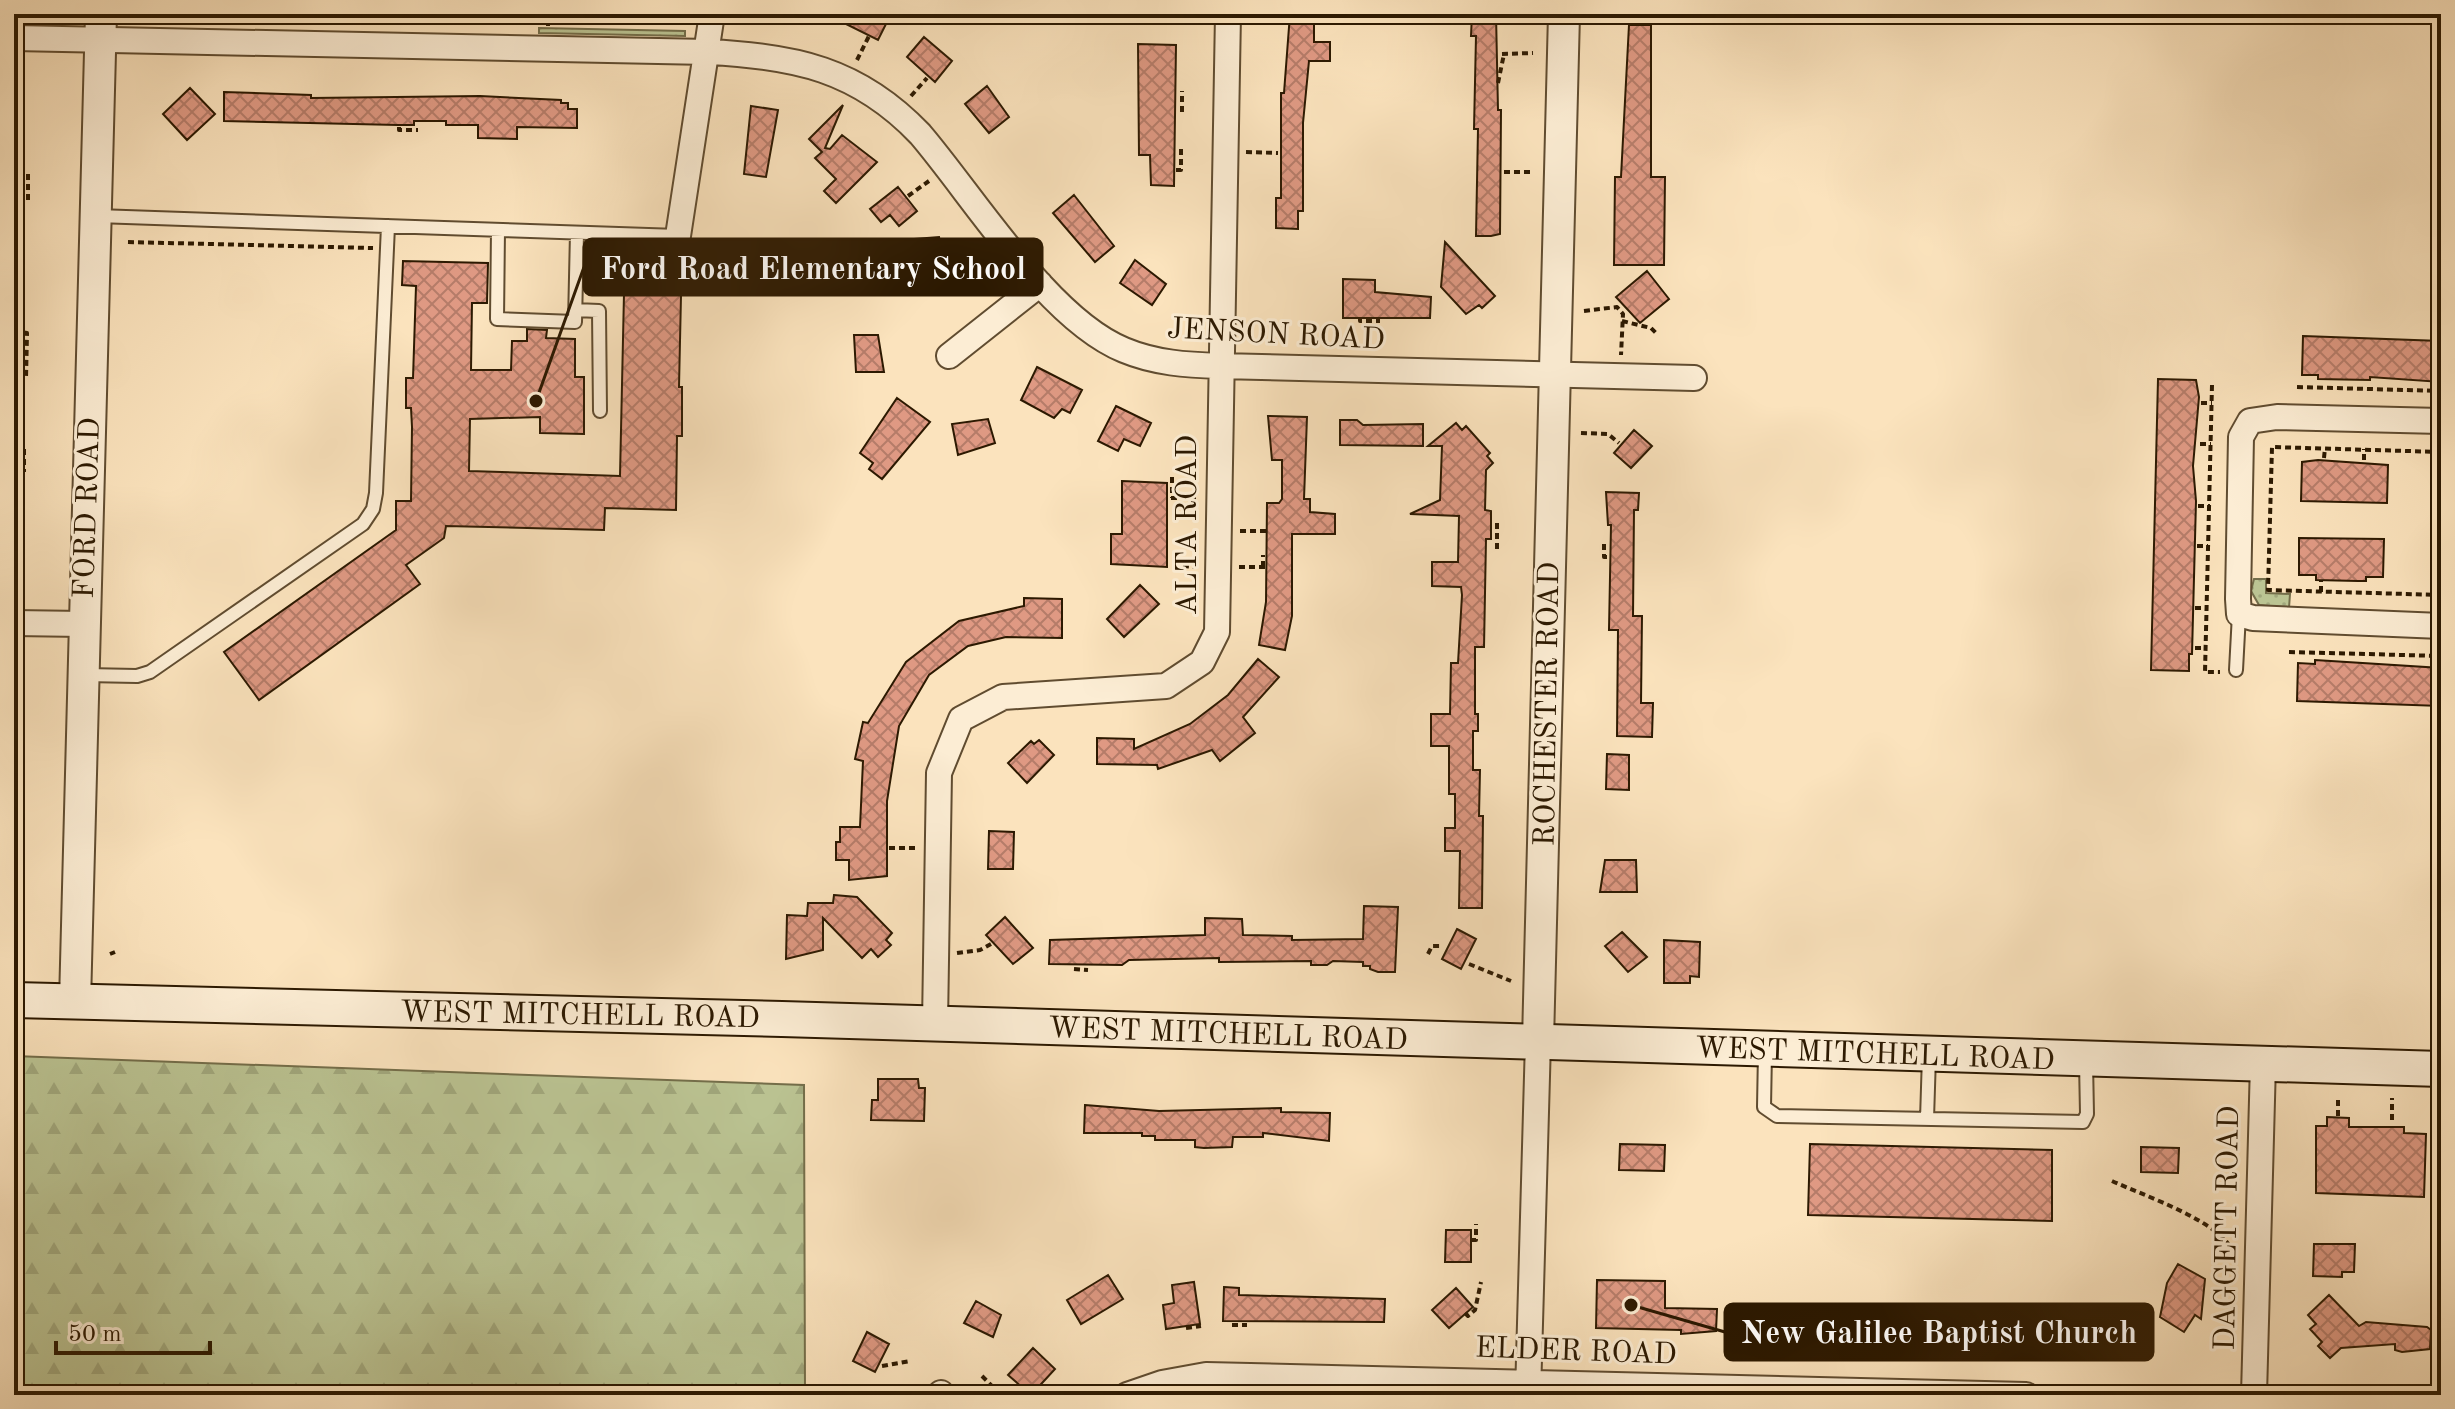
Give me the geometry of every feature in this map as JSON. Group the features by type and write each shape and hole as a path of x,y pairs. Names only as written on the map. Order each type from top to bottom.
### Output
{"main road":[{"name":"WEST MITCHELL ROAD","path":"14,1000 935,1023 1929,1056 2441,1069"}],"street":[{"path":"678,236 712,14"},
{"name":"ALTA ROAD","path":"935,1023 939,773 961,719 1003,697 1166,686 1202,662 1217,632 1228,14"},
{"name":"ROCHESTER ROAD","path":"1528,1388 1564,14"},
{"name":"JENSON ROAD","path":"14,38 100,26 708,52 791,59 839,75 871,93 920,134 1040,284 1085,328 1121,349 1160,361 1220,366 1694,378"},
{"name":"FORD ROAD","path":"75,1002 100,26"},
{"path":"949,356 1040,284"},
{"path":"2441,421 2277,417 2250,421 2241,437 2239,614 2274,621 2441,626"},
{"path":"14,623 83,624"},
{"name":"DAGGETT ROAD","path":"2254,1395 2263,1063"},
{"name":"ELDER ROAD","path":"1127,1395 1162,1383 1206,1375 1528,1388 2026,1395"}],"lane":[{"path":"94,216 678,236"},
{"path":"81,675 137,676 150,672 363,524 373,509 376,493 388,226"},
{"path":"498,230 497,319 575,322 577,233"},
{"path":"575,310 599,311 600,411"},
{"path":"2236,670 2239,614"},
{"path":"1765,1049 1764,1107 1769,1113 1927,1119 2083,1122 2087,1114 2086,1060"},
{"path":"1927,1119 1929,1056"}],"path":[{"path":"501,14 501,25"},
{"path":"548,14 548,26"},
{"path":"857,60 869,36"},
{"path":"1498,83 1503,54 1533,53"},
{"path":"911,96 927,78"},
{"path":"1182,91 1182,112"},
{"path":"399,127 399,130 418,130"},
{"path":"1176,170 1181,170 1181,149"},
{"path":"1246,152 1278,153"},
{"path":"28,170 28,200"},
{"path":"1504,172 1530,172"},
{"path":"908,196 931,179"},
{"path":"128,242 387,249"},
{"path":"945,265 964,262 981,284"},
{"path":"1584,311 1617,307 1623,314 1621,355"},
{"path":"1360,317 1360,321 1380,321"},
{"path":"1622,321 1651,328 1657,334"},
{"path":"14,331 27,333 26,378"},
{"path":"2324,380 2324,388"},
{"path":"2364,382 2364,389"},
{"path":"2212,385 2205,672 2220,672"},
{"path":"2297,387 2441,391"},
{"path":"2201,403 2212,403"},
{"path":"1581,433 1608,434 1619,443"},
{"path":"2200,444 2211,444"},
{"path":"2441,452 2272,447 2268,590 2441,595"},
{"path":"2324,458 2325,448"},
{"path":"24,449 24,472"},
{"path":"2364,449 2364,460"},
{"path":"1172,477 1172,498 1196,498"},
{"path":"2198,506 2210,506"},
{"path":"1497,521 1497,549"},
{"path":"1237,531 1266,531"},
{"path":"1604,544 1604,557 1609,557"},
{"path":"2197,546 2208,546"},
{"path":"1236,567 1264,567 1263,555"},
{"path":"1173,565 1194,567"},
{"path":"2321,581 2321,592"},
{"path":"2360,593 2361,583"},
{"path":"2195,608 2207,608"},
{"path":"2195,648 2206,648"},
{"path":"2289,652 2441,656"},
{"path":"2321,653 2321,659"},
{"path":"2360,654 2360,660"},
{"path":"2432,663 2433,656"},
{"path":"889,848 917,848"},
{"path":"957,953 980,950 991,944"},
{"path":"1428,954 1432,946 1442,946"},
{"path":"1469,964 1511,981"},
{"path":"1074,969 1088,970"},
{"path":"2338,1097 2338,1116"},
{"path":"2392,1098 2392,1120"},
{"path":"2112,1181 2213,1228 2232,1252"},
{"path":"1471,1240 1476,1240 1476,1224"},
{"path":"1465,1313 1468,1316 1475,1310 1481,1282"},
{"path":"1232,1325 1247,1325"},
{"path":"1186,1328 1201,1326"},
{"path":"2030,1344 2045,1345"},
{"path":"2077,1345 2091,1346"},
{"path":"2123,1348 2139,1348"},
{"path":"882,1366 910,1361"},
{"path":"982,1376 1004,1395 1011,1390 1009,1388"}],"green space":[{"path":"539,28 685,31 685,36 539,33"},
{"path":"2254,579 2266,579 2266,593 2290,594 2289,608 2259,605 2251,591"},
{"path":"14,1056 804,1085 805,1395 14,1395"}],"building":[{"path":"826,14 891,14 878,40"},
{"path":"1290,14 1314,14 1314,42 1330,42 1330,61 1309,61 1303,123 1303,211 1298,211 1298,229 1276,228 1276,198 1281,198 1281,93 1284,93"},
{"path":"1472,14 1496,14 1498,110 1501,110 1500,234 1491,236 1476,236 1478,129 1474,129 1476,36 1471,36"},
{"path":"1629,25 1651,25 1651,177 1665,177 1664,265 1614,265 1615,177 1621,177"},
{"path":"924,37 952,61 935,82 907,57"},
{"path":"1138,44 1176,45 1174,186 1151,185 1150,155 1139,155"},
{"path":"987,86 1009,117 989,133 965,104"},
{"path":"190,88 215,114 187,140 163,114"},
{"path":"224,92 311,95 311,98 480,96 561,100 561,103 568,103 568,109 577,109 577,128 517,127 517,139 478,138 478,125 446,125 446,121 414,121 414,125 398,125 224,121"},
{"path":"843,105 825,148 830,149 842,135 877,162 836,203 824,191 836,179 815,158 822,152 809,139"},
{"path":"751,106 778,110 766,177 744,174"},
{"path":"898,187 917,211 899,226 890,215 881,222 870,209"},
{"path":"1074,195 1114,246 1095,262 1053,213"},
{"path":"939,237 945,275 919,279 915,239"},
{"path":"1445,242 1495,296 1482,308 1479,305 1466,314 1441,287"},
{"path":"625,248 682,250 679,387 682,387 682,436 677,436 676,510 605,508 604,530 446,526 444,538 406,565 420,584 259,700 224,652 396,530 396,501 411,501 412,427 411,408 406,408 406,378 413,378 416,286 402,285 403,261 488,263 487,303 472,303 471,370 511,370 512,341 527,341 527,329 547,330 546,338 575,339 575,377 584,377 584,434 540,433 540,417 470,419 469,471 620,476"},
{"path":"1135,260 1166,284 1152,305 1120,283"},
{"path":"1647,271 1669,299 1640,323 1616,297"},
{"path":"1343,279 1375,280 1375,292 1431,297 1430,318 1343,318"},
{"path":"854,335 878,335 884,372 856,372"},
{"path":"2303,336 2441,341 2441,382 2370,377 2370,380 2318,379 2318,375 2302,375"},
{"path":"1037,367 1082,390 1070,413 1062,409 1054,418 1021,400"},
{"path":"2158,379 2196,380 2199,397 2193,466 2196,501 2189,671 2151,670"},
{"path":"897,398 930,422 882,479 869,469 873,463 860,453"},
{"path":"1116,406 1151,423 1140,446 1124,439 1118,451 1098,441"},
{"path":"1268,416 1307,417 1304,499 1310,499 1310,512 1335,514 1335,534 1292,534 1292,616 1285,650 1259,645 1266,602 1267,503 1279,503 1282,499 1282,460 1272,460"},
{"path":"988,419 995,443 958,455 952,424"},
{"path":"1340,420 1357,420 1363,425 1423,424 1423,446 1340,445"},
{"path":"1456,423 1462,430 1466,426 1490,453 1487,456 1493,463 1486,470 1485,510 1491,511 1491,539 1486,539 1484,647 1475,647 1478,731 1473,731 1473,770 1480,770 1479,816 1483,816 1482,908 1459,908 1460,851 1445,851 1445,828 1455,828 1455,794 1449,794 1449,746 1431,746 1431,714 1450,714 1451,663 1458,663 1462,595 1461,587 1432,586 1432,562 1458,562 1459,516 1410,514 1440,500 1442,446 1428,446"},
{"path":"1634,430 1652,446 1631,468 1614,453"},
{"path":"2318,460 2388,465 2387,503 2301,501 2302,462"},
{"path":"1122,481 1167,483 1167,567 1111,564 1111,534 1122,534"},
{"path":"1606,492 1639,493 1638,510 1634,510 1633,616 1642,616 1641,703 1653,703 1652,737 1617,736 1618,630 1609,630 1611,525 1608,525"},
{"path":"2299,538 2384,539 2383,577 2366,577 2366,581 2316,580 2316,575 2299,575"},
{"path":"1140,585 1159,604 1124,637 1107,619"},
{"path":"1024,598 1062,599 1062,638 1006,637 968,646 929,675 899,726 887,801 887,876 849,880 849,860 836,860 836,842 840,842 840,827 860,827 863,761 855,759 863,722 868,723 906,662 959,621 1024,606"},
{"path":"1258,659 1279,677 1243,717 1255,733 1220,761 1212,750 1158,769 1157,765 1097,764 1097,738 1134,739 1134,749 1190,724 1228,695"},
{"path":"2315,660 2441,668 2441,706 2297,701 2298,663 2315,664"},
{"path":"1039,740 1054,755 1027,783 1008,763 1031,741 1034,744"},
{"path":"1607,754 1629,755 1629,790 1606,789"},
{"path":"989,831 1014,832 1013,869 988,869"},
{"path":"1605,860 1636,860 1637,892 1600,892"},
{"path":"834,895 857,897 892,933 886,940 891,945 878,957 871,949 862,958 823,918 823,950 786,959 787,915 807,916 808,903 833,903"},
{"path":"1364,906 1398,907 1395,972 1378,972 1370,966 1363,966 1363,962 1333,961 1327,965 1311,965 1311,961 1219,962 1219,958 1129,960 1122,965 1049,964 1050,940 1205,935 1205,918 1242,919 1243,935 1292,936 1292,940 1363,939"},
{"path":"1005,917 1033,948 1013,964 986,935"},
{"path":"1457,929 1476,939 1461,969 1442,959"},
{"path":"1622,932 1647,957 1628,972 1605,946"},
{"path":"1664,940 1700,942 1699,977 1690,976 1690,983 1664,983"},
{"path":"878,1079 918,1079 919,1088 925,1088 924,1121 871,1120 872,1100 878,1100"},
{"path":"1085,1105 1159,1111 1281,1108 1281,1112 1330,1113 1329,1141 1263,1133 1263,1137 1233,1137 1232,1147 1204,1148 1195,1147 1195,1140 1155,1140 1155,1136 1142,1136 1142,1133 1084,1133"},
{"path":"2327,1117 2349,1118 2349,1127 2404,1127 2404,1133 2426,1134 2424,1197 2316,1193 2316,1126 2327,1126"},
{"path":"1620,1144 1665,1145 1664,1171 1619,1170"},
{"path":"1810,1144 2052,1150 2052,1221 1808,1215"},
{"path":"2141,1147 2179,1148 2178,1173 2141,1172"},
{"path":"1446,1230 1471,1230 1471,1262 1445,1262"},
{"path":"2314,1244 2355,1244 2354,1272 2342,1272 2342,1277 2313,1276"},
{"path":"2178,1264 2205,1279 2201,1319 2195,1315 2184,1332 2160,1317 2167,1283"},
{"path":"1108,1275 1123,1299 1081,1324 1067,1300"},
{"path":"1597,1280 1665,1281 1665,1308 1717,1309 1716,1331 1681,1334 1681,1330 1596,1328"},
{"path":"1194,1282 1200,1324 1166,1329 1163,1305 1174,1303 1172,1285"},
{"path":"1224,1287 1239,1288 1239,1295 1385,1299 1384,1322 1223,1321"},
{"path":"1456,1288 1473,1307 1449,1328 1432,1310"},
{"path":"2329,1295 2359,1326 2366,1322 2427,1327 2431,1330 2430,1349 2402,1352 2395,1350 2395,1344 2341,1348 2330,1358 2318,1346 2322,1342 2310,1329 2316,1324 2308,1315"},
{"path":"976,1301 1001,1315 993,1337 964,1323"},
{"path":"867,1332 889,1344 875,1372 853,1361"},
{"path":"1033,1348 1055,1369 1031,1395 1008,1375"}],"place":[{"name":"Ford Road Elementary School","path":"536,401"},
{"name":"New Galilee Baptist Church","path":"1631,1305"}]}
